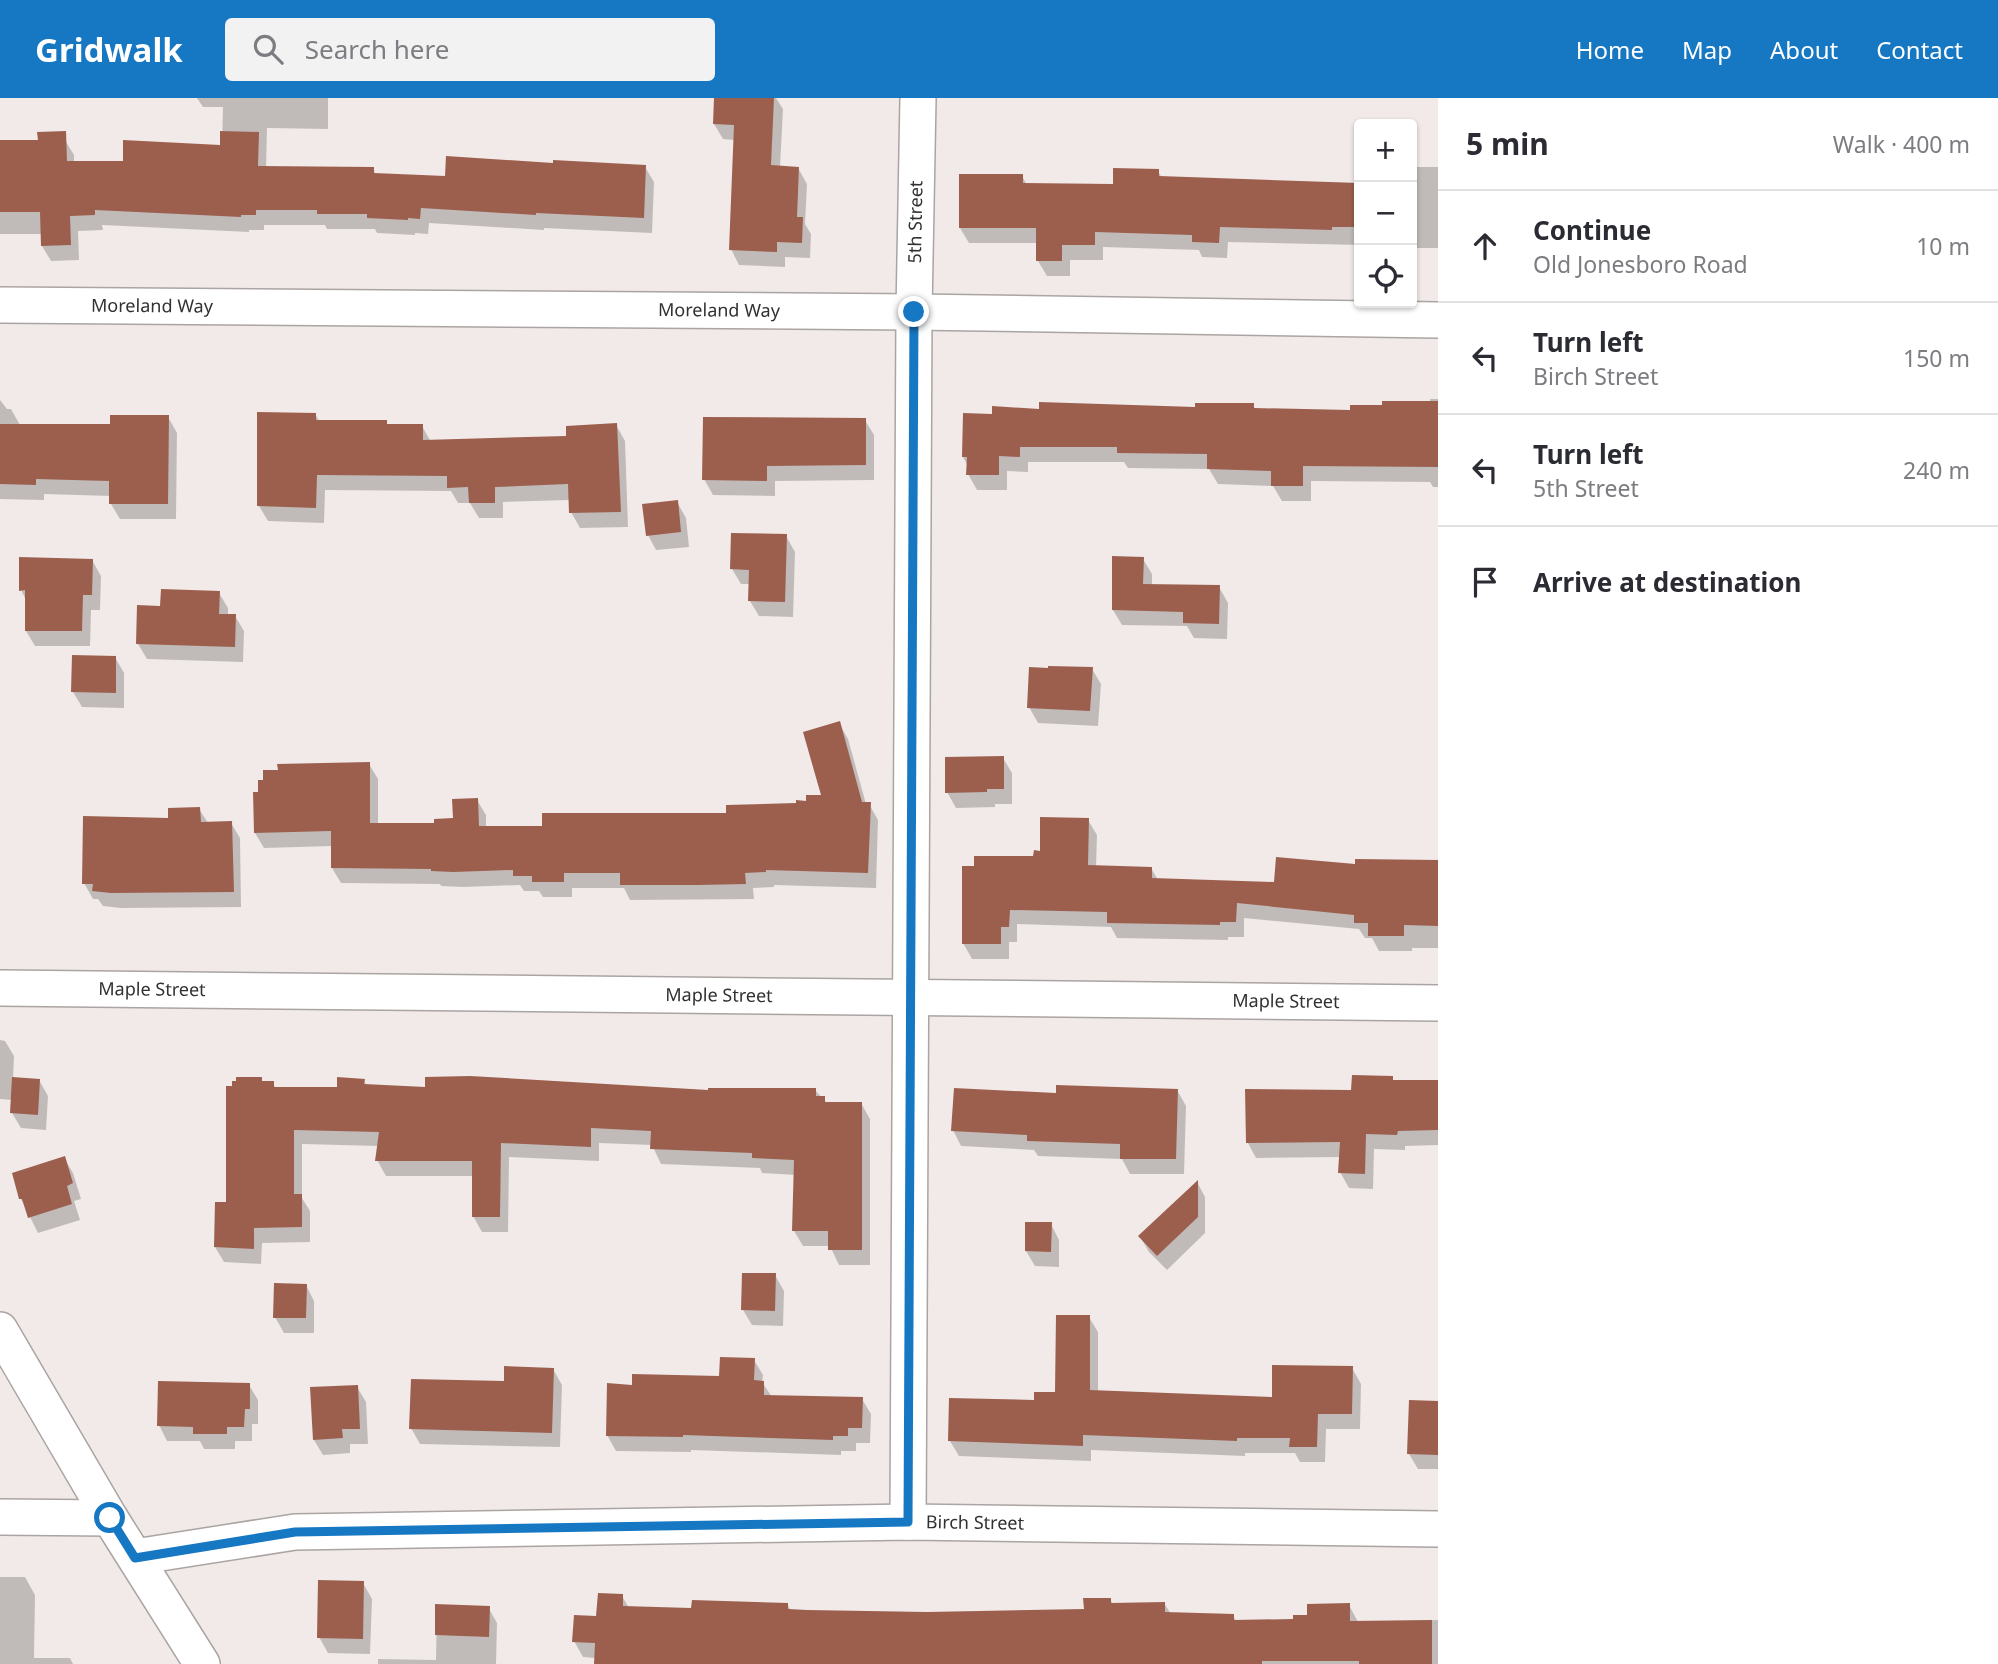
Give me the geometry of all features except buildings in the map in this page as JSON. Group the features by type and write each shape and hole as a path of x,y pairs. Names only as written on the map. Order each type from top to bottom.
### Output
{"street":[{"name":"5th Street","path":"908,1522 909,997 918,98"},
{"name":"Moreland Way","path":"0,305 914,312 1438,320"},
{"name":"Maple Street","path":"0,988 1438,1003"},
{"path":"0,1330 110,1518 202,1664"},
{"path":"0,1517 110,1518"},
{"name":"Birch Street","path":"135,1558 295,1532 908,1522 1438,1529"}],"route":[{"path":"110,1518 135,1558 295,1532 908,1522 914,312"}]}
